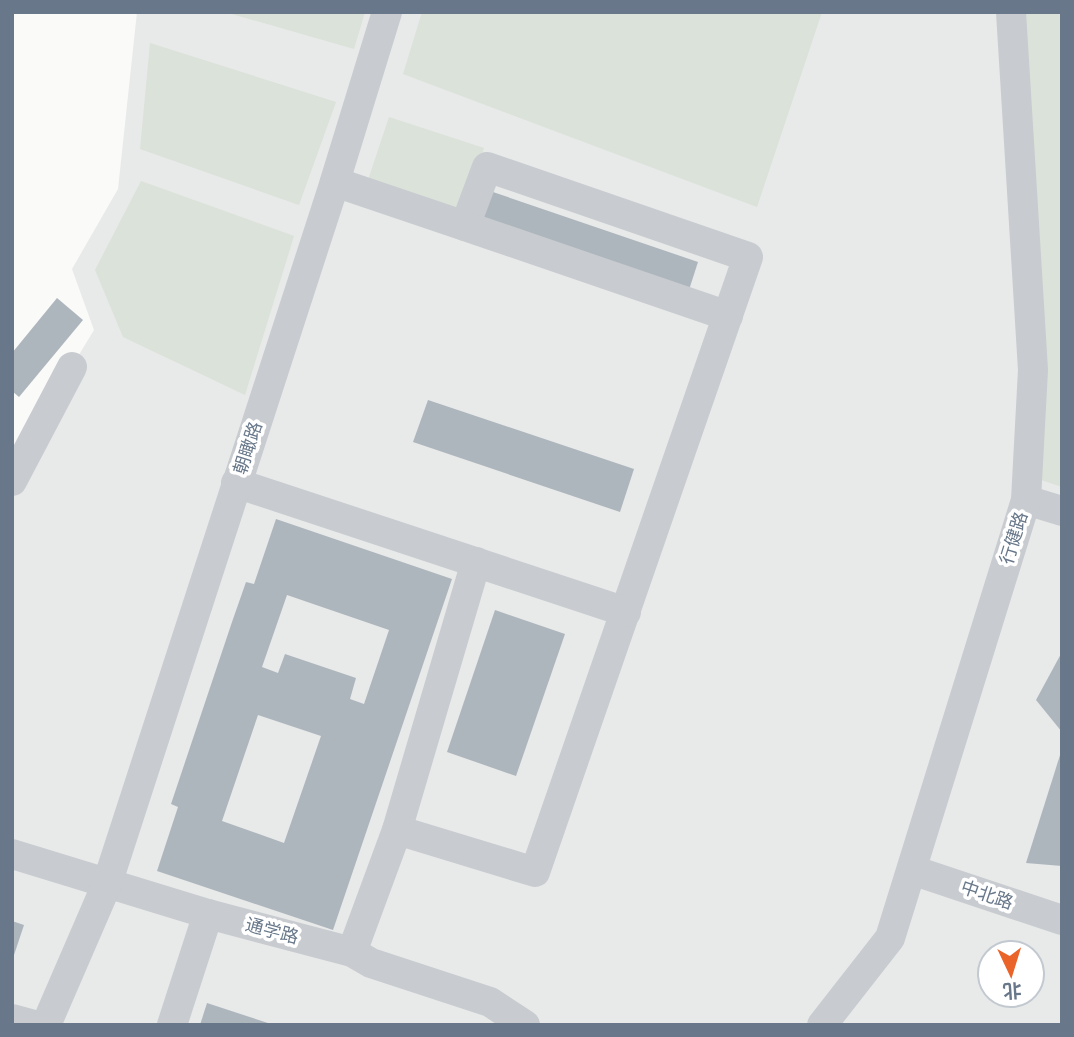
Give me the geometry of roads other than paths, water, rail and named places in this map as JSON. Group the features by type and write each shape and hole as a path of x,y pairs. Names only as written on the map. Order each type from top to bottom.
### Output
{"street":[{"name":"朝瞰路","path":"46,1025 107,884 335,182 387,12"},
{"name":"行健路","path":"822,1025 891,938 1026,500 1033,370 1011,12"},
{"path":"397,830 535,872 748,257 487,167 465,226"},
{"path":"335,182 728,316"},
{"path":"12,481 72,367"},
{"path":"236,483 626,612"},
{"path":"1026,500 1062,511"},
{"path":"352,952 397,830 476,562"},
{"name":"通学路","path":"12,854 208,914 352,952 372,963 490,1002 525,1025"},
{"name":"中北路","path":"912,870 1062,920"},
{"path":"172,1025 208,914"},
{"path":"12,1019 34,1025"}]}
